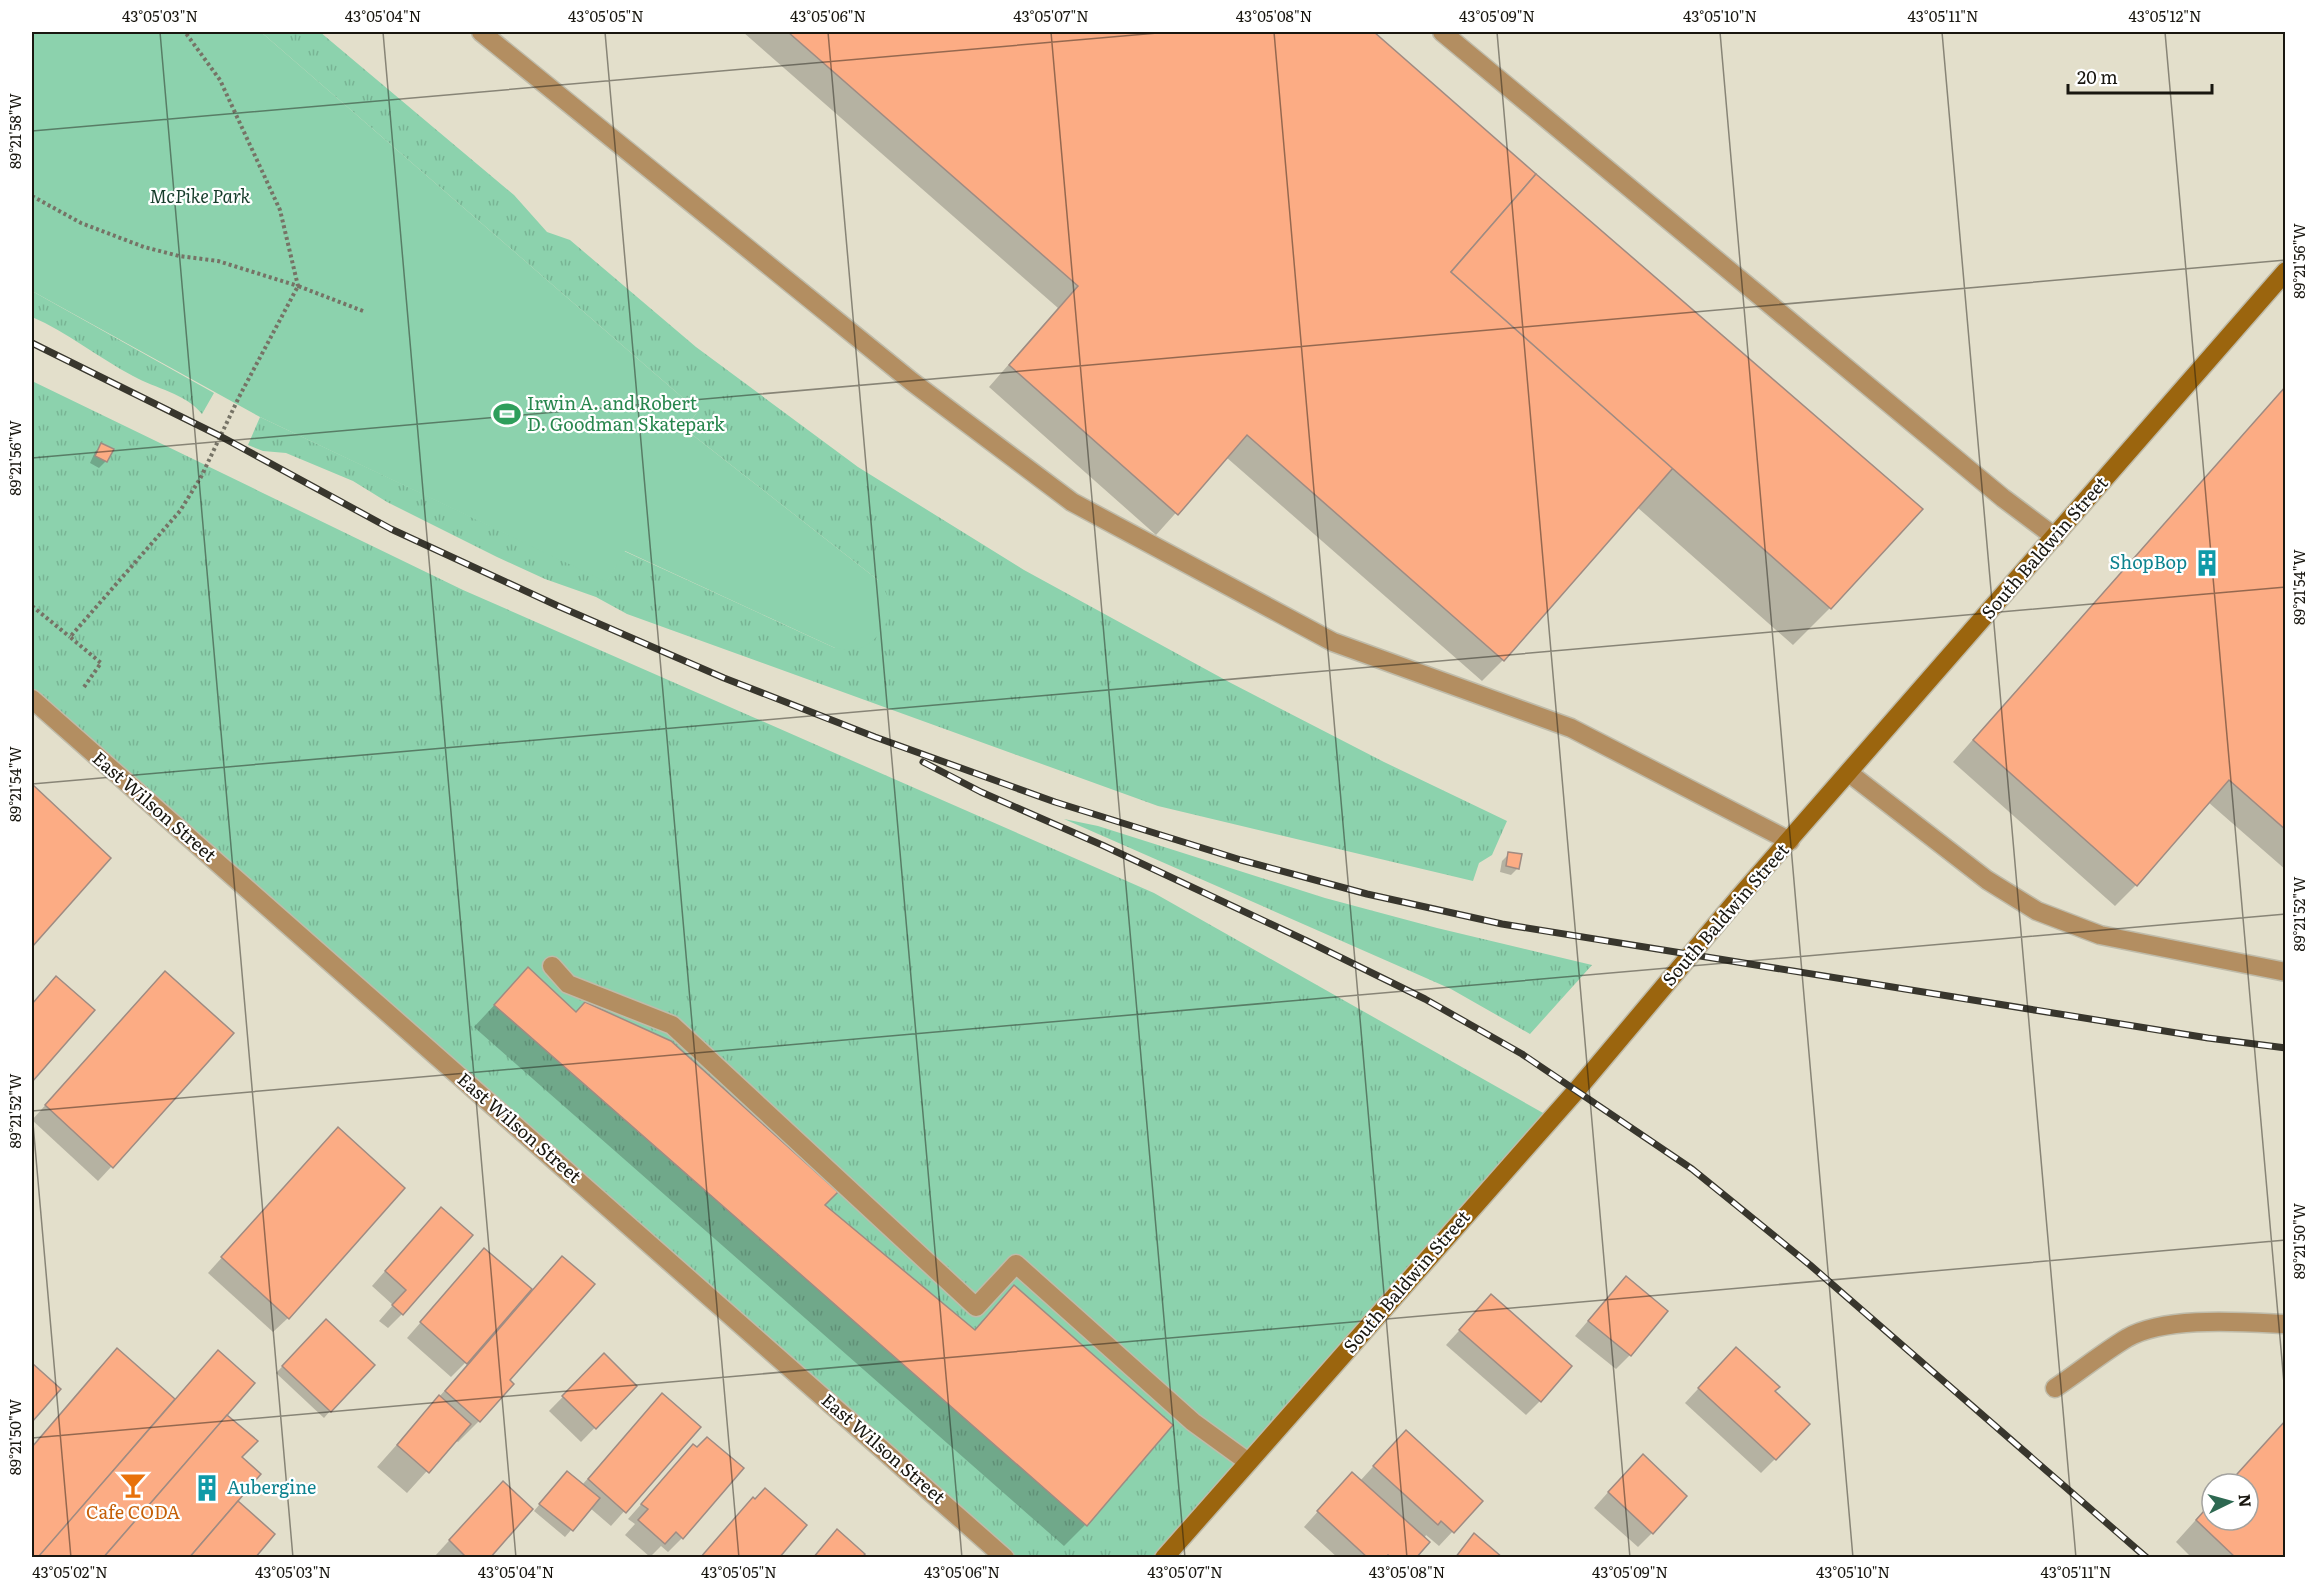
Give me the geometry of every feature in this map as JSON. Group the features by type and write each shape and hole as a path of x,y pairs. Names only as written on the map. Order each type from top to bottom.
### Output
{"street":[{"path":"481,32 911,381 1072,502 1332,642 1571,728 1790,841"},
{"path":"1442,32 2003,498 2055,537"},
{"name":"South Baldwin Street","path":"1164,1557 1564,1104 1734,903 2286,271"},
{"name":"East Wilson Street","path":"32,699 1005,1557"},
{"path":"1849,773 1987,880 2037,911 2100,935 2286,972"},
{"path":"552,966 568,984 672,1025 976,1307 1016,1264 1193,1422 1248,1462"},
{"path":"2055,1388 2128,1338 2159,1326 2235,1322 2286,1324"}],"path":[{"path":"69,638 180,511 201,477 239,397 298,286 280,210 220,80 185,32"},
{"path":"32,196 81,223 144,247 179,256 218,261 298,286 363,311"},
{"path":"32,606 101,663 84,687"}],"green space":[{"name":"McPike Park","path":"32,32 261,32 698,411 685,429 878,580 886,592 890,608 887,621 879,634 860,648 835,648 625,551 607,582 260,417 32,291"},
{"path":"261,32 320,32 514,195 547,232 570,240 696,347 858,467 1024,570 1229,682 1384,762 1507,821 1492,855 1479,863 1473,881 1158,806 627,614 596,597 545,579 497,557 387,502 353,481 286,453 263,451 248,445 260,417 607,581 624,551 835,648 878,580 685,429 698,411"},
{"path":"32,291 214,393 202,414 187,401 142,381 58,330 32,317"},
{"path":"32,381 463,590 1154,893 1552,1118 1164,1557 1005,1557 32,699"},
{"path":"1064,819 1098,826 1325,898 1437,928 1592,965 1530,1034 1451,989"}],"building":[{"path":"788,32 1374,32 1536,174 1451,272 1673,468 1504,661 1247,435 1178,515 1009,365 1078,286"},
{"path":"1536,174 1923,509 1831,609 1451,272"},
{"name":"ShopBop","path":"2286,386 2286,830 2229,780 2137,886 1973,740"},
{"path":"101,443 114,449 107,462 95,456"},
{"path":"32,784 111,858 32,947"},
{"path":"1508,852 1522,854 1519,869 1506,866"},
{"path":"528,967 576,1012 585,1002 671,1041 838,1192 825,1205 975,1330 1014,1285 1173,1425 1087,1526 494,1005"},
{"path":"165,971 234,1033 113,1168 45,1105"},
{"path":"56,976 95,1010 32,1082 32,1004"},
{"path":"338,1127 405,1188 289,1319 221,1257"},
{"path":"441,1207 473,1235 403,1315 392,1305 406,1290 385,1271"},
{"path":"484,1248 532,1289 467,1364 420,1322"},
{"path":"562,1256 595,1284 510,1380 514,1384 480,1422 445,1391"},
{"path":"1626,1276 1668,1311 1631,1356 1588,1321"},
{"path":"1491,1294 1572,1366 1541,1402 1459,1330"},
{"path":"326,1319 375,1365 331,1412 282,1366"},
{"path":"1736,1347 1780,1387 1775,1391 1810,1424 1776,1460 1698,1388"},
{"path":"117,1348 175,1399 38,1558 32,1558 32,1447"},
{"name":"Cafe CODA","path":"218,1350 255,1383 103,1558 41,1558 39,1556"},
{"path":"604,1353 637,1386 596,1429 562,1396"},
{"path":"32,1363 61,1389 32,1422"},
{"path":"662,1393 701,1427 626,1513 588,1479"},
{"path":"439,1395 471,1424 429,1473 397,1445"},
{"name":"Aubergine","path":"227,1415 258,1441 242,1457 261,1474 189,1558 103,1558"},
{"path":"2286,1420 2286,1558 2236,1558 2209,1532 2260,1532 2260,1472 2239,1472"},
{"path":"1406,1430 1483,1501 1454,1533 1441,1521 1438,1525 1373,1466"},
{"path":"707,1437 744,1468 683,1539 676,1532 665,1544 638,1520 648,1509 641,1504 693,1444 697,1447"},
{"path":"1643,1454 1687,1496 1653,1534 1608,1492"},
{"path":"567,1471 600,1498 573,1531 539,1504"},
{"path":"1352,1472 1430,1542 1416,1558 1391,1558 1388,1555 1385,1558 1368,1558 1317,1511"},
{"path":"503,1481 533,1509 490,1558 467,1558 449,1540"},
{"path":"765,1488 807,1525 779,1558 700,1558 753,1497 755,1499"},
{"path":"238,1501 275,1534 255,1558 189,1558"},
{"path":"837,1529 865,1554 862,1558 813,1558"},
{"path":"1474,1533 1503,1558 1455,1558"}],"railway":[{"path":"32,343 220,436 391,529 558,606 724,678 875,737 1055,802 1241,860 1367,894 1502,924 2208,1038 2286,1048"},
{"path":"923,762 981,792 1102,845 1307,941 1425,999 1522,1054 1692,1169 1810,1265 2147,1558"}],"place":[{"name":"Irwin A. and Robert D. Goodman Skatepark","path":"507,414"},
{"name":"ShopBop","path":"2207,563"},
{"name":"Cafe CODA","path":"133,1485"},
{"name":"Aubergine","path":"207,1488"}]}
